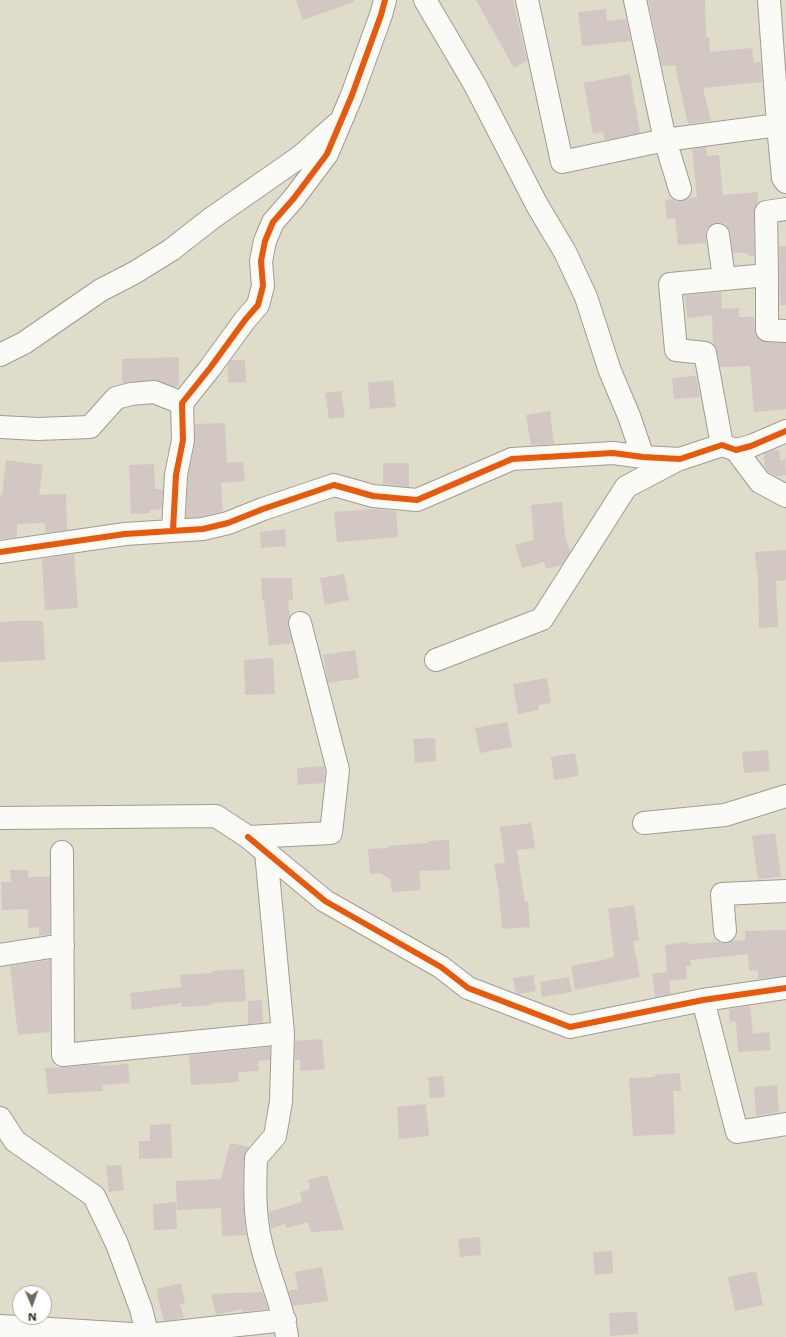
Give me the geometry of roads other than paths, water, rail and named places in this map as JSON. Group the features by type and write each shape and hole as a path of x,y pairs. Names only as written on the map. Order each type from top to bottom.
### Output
{"street":[{"path":"173,530 176,475 183,440 182,403 258,305 262,286 261,261 265,241 273,222 294,198 327,154 355,88 385,0"},
{"path":"425,0 475,85 537,205 565,252 586,297 610,371 629,416 643,457"},
{"path":"527,0 562,162 665,140 778,125"},
{"path":"635,0 665,140 680,189"},
{"path":"769,0 778,125 783,178 786,182"},
{"path":"0,355 24,343 101,290 134,273 171,250 212,218 301,156 341,121"},
{"path":"786,209 766,212 767,330 786,331"},
{"path":"718,235 724,278"},
{"path":"767,275 670,284 676,350 705,353 729,448 760,482 786,496"},
{"path":"0,427 38,429 90,427 116,398 131,394 154,392 182,403"},
{"path":"436,660 542,619 626,487 680,459 729,448 752,446 786,430"},
{"path":"0,552 125,534 203,529 228,523 263,508 334,485 373,496 417,500 512,459 613,453 643,457 680,459"},
{"path":"248,836 331,833 338,770 300,623"},
{"path":"644,823 725,815 786,796"},
{"path":"0,818 216,816 248,836 325,901 441,967 468,988 570,1027 703,1000 786,988"},
{"path":"62,852 63,1055 283,1033"},
{"path":"0,1326 148,1336 286,1328 261,1243 254,1196 256,1158 276,1136 281,1102 283,1033 266,852"},
{"path":"725,930 722,894 786,891"},
{"path":"0,955 63,945"},
{"path":"703,1000 737,1132 786,1124"},
{"path":"0,1118 15,1141 94,1196 117,1244 141,1310 148,1336"}]}
